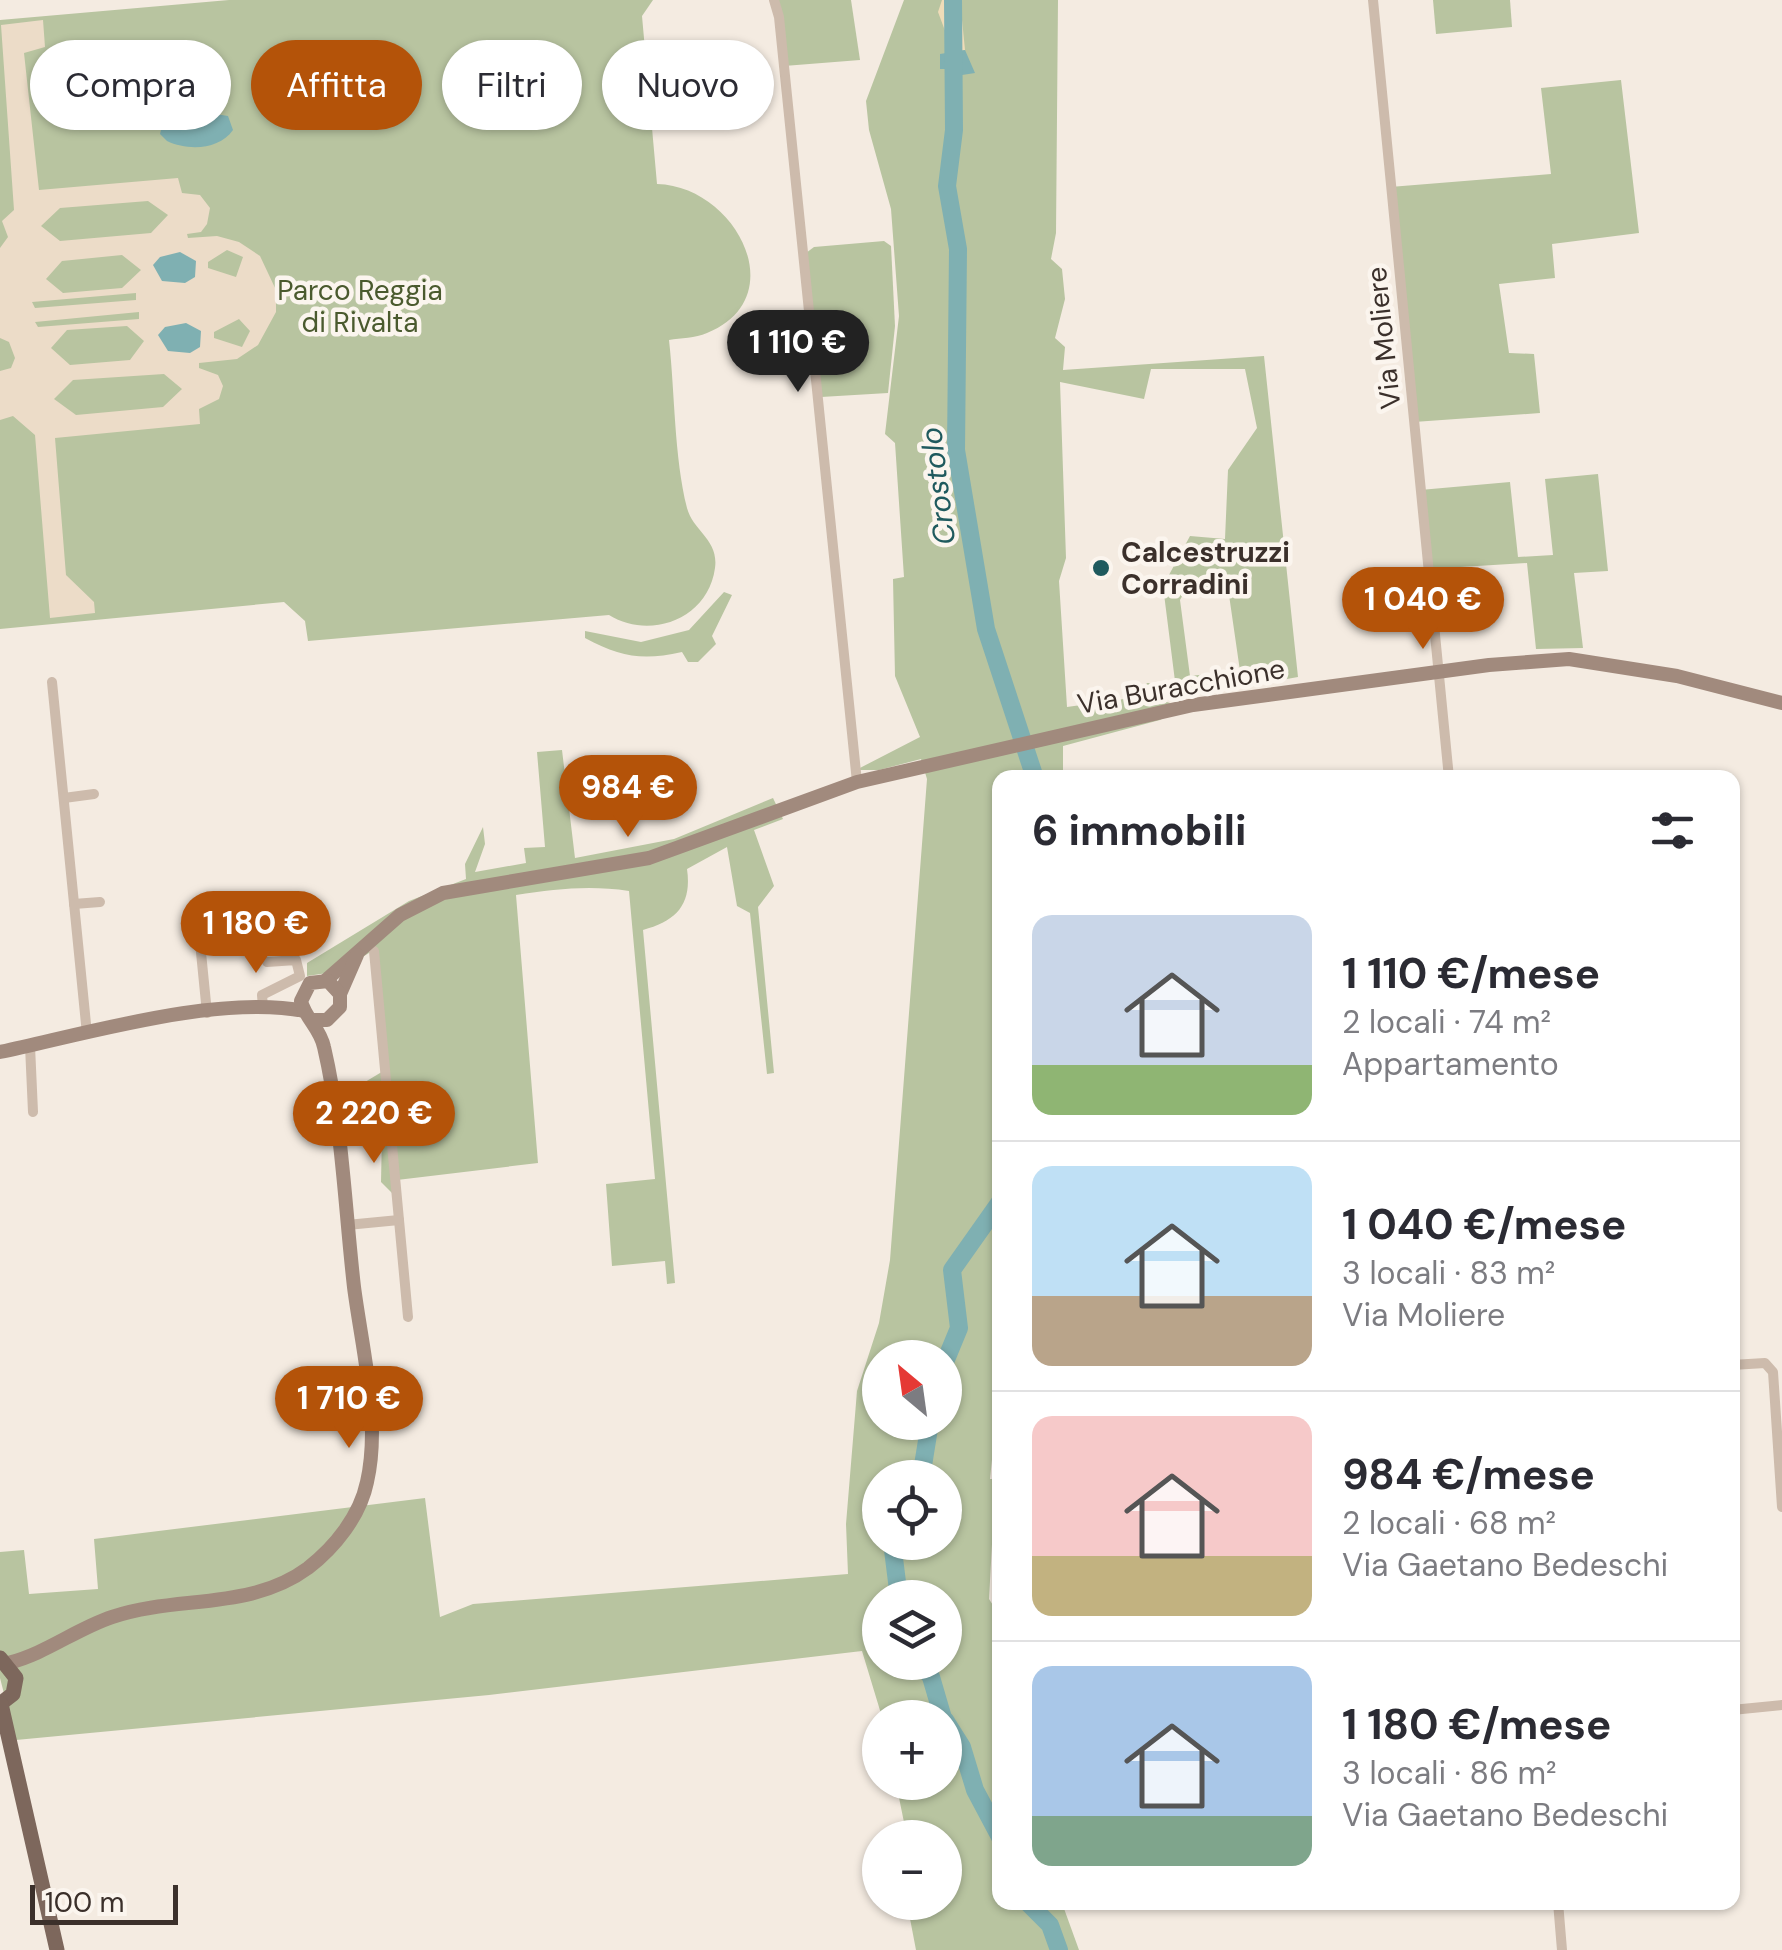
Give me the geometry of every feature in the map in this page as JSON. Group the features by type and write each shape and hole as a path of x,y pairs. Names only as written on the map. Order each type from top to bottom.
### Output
{"main road":[{"name":"Via Buracchione","path":"266,1007 301,984 325,981 366,950 400,915 443,893 649,858 857,782 1062,732 1234,698 1542,660 1599,662 1678,676 1782,703"},
{"path":"324,1048 340,1007 340,994 366,950"},
{"path":"325,981 340,994"},
{"path":"57,1950 0,1704 13,1694 8,1666 122,1614 260,1592 304,1570 343,1533 366,1487 371,1433 348,1225 324,1048 301,984"},
{"path":"0,1052 207,1013 266,1007 333,1017"}],"street":[{"path":"774,0 779,17 857,782"},
{"name":"Via Moliere","path":"1374,0 1448,770"},
{"path":"52,682 60,700 64,798 86,1034"},
{"path":"64,798 94,794"},
{"path":"74,904 100,902"},
{"path":"196,902 207,1013"},
{"path":"366,950 408,1317"},
{"path":"267,962 296,960 301,984"},
{"path":"30,1046 33,1112"},
{"path":"348,1225 399,1220"},
{"path":"1740,1364 1764,1363 1773,1372 1782,1507"},
{"path":"1740,1709 1782,1705"},
{"path":"1559,1910 1562,1950"}],"green space":[{"name":"Parco Reggia di Rivalta","path":"229,0 653,0 642,16 644,40 602,40 602,130 652,130 657,184 685,190 710,203 730,223 744,246 750,271 747,295 733,317 707,333 669,340 677,446 687,508 715,558 710,586 701,601 689,612 658,625 641,626 609,615 308,641 305,621 284,602 0,629 0,20"},
{"path":"774,0 851,0 860,60 784,66"},
{"path":"904,0 1058,0 1056,233 1051,259 1062,269 1065,299 1055,338 1065,347 1063,370 1264,356 1298,677 1224,690 1223,674 1240,671 1228,588 1185,591 1180,600 1190,676 1208,674 1209,692 1177,697 1163,586 1190,536 1225,539 1228,470 1257,428 1245,369 1151,369 1144,399 1060,382 1066,558 1059,581 1067,707 1138,697 1147,683 1153,683 1157,699 1183,707 1160,720 1063,746 1063,770 992,770 992,1910 1065,1910 1079,1950 916,1950 910,1920 962,1920 962,1820 904,1820 899,1800 962,1800 962,1700 877,1700 871,1680 962,1680 962,1580 862,1580 862,1651 489,1695 16,1740 0,1678 0,1552 24,1550 29,1594 98,1589 94,1539 425,1498 440,1617 473,1604 848,1574 846,1524 857,1391 862,1376 862,1440 962,1440 962,1340 874,1340 890,1260 927,779 921,759 879,770 856,770 920,737 895,676 893,579 904,577 895,443 885,434 899,316 891,209 869,130 866,101"},
{"path":"1433,0 1510,0 1512,27 1436,34"},
{"path":"1621,80 1639,233 1552,244 1555,278 1499,284 1509,353 1534,354 1540,413 1414,422 1390,187 1551,174 1541,88"},
{"path":"884,241 891,246 895,326 888,393 821,397 806,253 814,247"},
{"path":"1598,474 1608,571 1574,573 1583,648 1536,649 1527,563 1428,569 1420,490 1510,482 1518,557 1553,555 1545,479"},
{"path":"724,592 732,595 712,636 716,644 698,662 688,662 682,652 632,656 585,638 585,631 641,642 689,630"},
{"path":"562,750 575,858 674,839 773,798 783,819 754,830 774,886 758,907 774,1073 767,1074 750,913 737,906 727,847 687,869 687,892 680,909 665,922 643,930 675,1283 667,1284 665,1261 612,1266 606,1184 655,1179 629,891 600,888 516,895 538,1163 397,1180 397,1198 381,1182 382,1134 373,1123 365,1082 385,1070 372,951 341,971 307,976 307,963 409,901 466,879 465,864 483,827 485,844 475,872 526,863 524,848 545,847 537,752"}],"sand":[{"path":"942,0 960,0 965,50 953,52 938,12"}],"shaded area":[{"path":"43,20 44,40 30,40 30,51 24,53 39,190 178,178 182,193 200,195 210,208 207,224 201,232 187,234 188,238 217,236 239,242 260,256 276,290 276,312 258,345 237,359 199,363 199,368 218,375 223,386 219,399 199,409 200,424 55,438 66,575 94,602 95,613 50,618 35,435 13,416 0,420 0,371 11,368 15,358 9,342 0,338 0,248 8,237 2,221 14,210 1,25","holes":["148,201 168,215 151,233 60,241 41,226 60,208","227,250 243,257 236,277 208,268 208,262","122,255 141,270 122,288 63,293 46,279 62,261","136,293 136,300 35,308 32,302","139,312 139,319 38,327 35,322","239,319 250,331 242,347 214,338 214,332","127,326 144,341 130,360 70,365 51,348 67,330","164,374 182,389 163,407 76,415 54,399 73,380"]}],"water":[{"path":"965,50 975,73 962,75 955,85 945,69 940,69 940,54"},
{"path":"231,124 233,130 220,142 203,147 167,141 161,130 231,130"},
{"path":"180,252 196,261 195,277 185,283 162,281 153,265 160,257"},
{"path":"186,323 201,331 200,347 190,353 168,351 158,335 165,327"}],"waterway":[{"name":"Crostolo","path":"953,0 954,130 947,186 958,249 956,450 986,629 1032,770"},
{"name":"Crostolo","path":"954,1340 959,1328 952,1270 992,1213"},
{"name":"Crostolo","path":"924,1460 927,1440"},
{"name":"Crostolo","path":"894,1560 897,1580"},
{"name":"Crostolo","path":"932,1680 938,1700"},
{"name":"Crostolo","path":"962,1747 975,1790 992,1822"},
{"name":"Crostolo","path":"1035,1910 1050,1925 1059,1950"}],"place":[{"name":"Calcestruzzi Corradini","path":"1101,568"}]}
